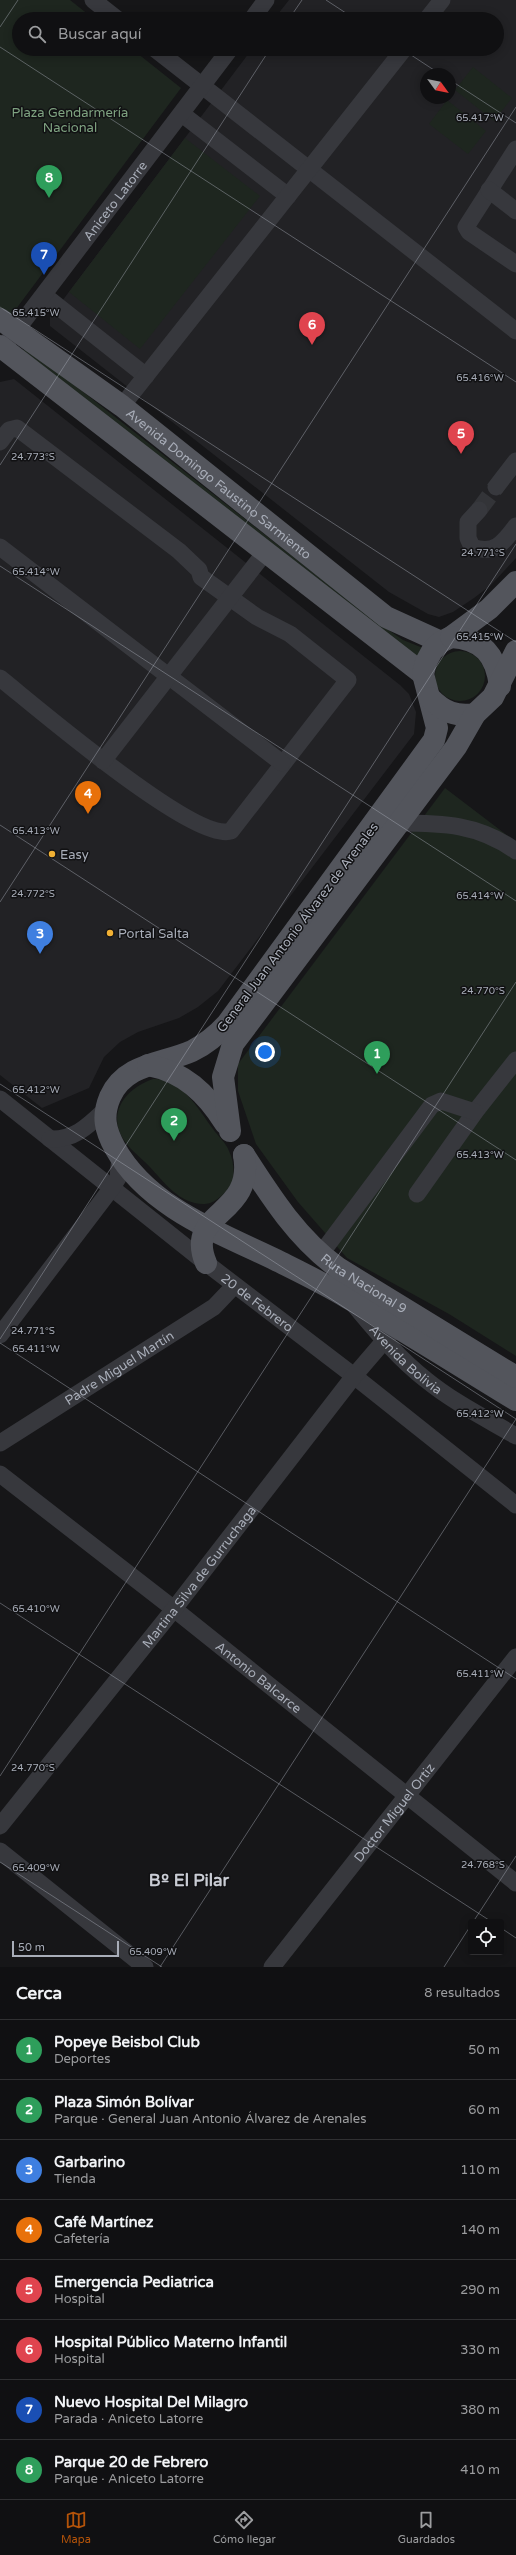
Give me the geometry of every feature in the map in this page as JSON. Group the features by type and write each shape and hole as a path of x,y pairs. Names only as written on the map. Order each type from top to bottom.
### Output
{"main road":[{"name":"Avenida Domingo Faustino Sarmiento","path":"4,339 122,406 386,617 446,640"},
{"name":"Avenida Domingo Faustino Sarmiento","path":"4,339 266,551 423,674"},
{"path":"423,674 426,662 432,651 489,609 516,582"},
{"path":"446,640 466,638 486,649 498,669 500,686"},
{"name":"General Juan Antonio Álvarez de Arenales","path":"230,1131 223,1077 233,1044 456,747 475,714 493,697 500,686 516,651"},
{"name":"General Juan Antonio Álvarez de Arenales","path":"214,1231 151,1190 120,1156 107,1132 104,1121 106,1109 114,1089 122,1078 148,1065 193,1050 211,1040 227,1024 422,760 434,740 437,728 423,674"},
{"path":"430,698 439,707 450,714 463,716 475,714"},
{"name":"Ruta Nacional 9","path":"148,1065 165,1068 190,1081 215,1107 244,1155 287,1219 320,1255 338,1268 516,1377"},
{"path":"206,1263 201,1247 214,1231 227,1208 243,1187 246,1177 244,1155"},
{"name":"Ruta Nacional 9","path":"214,1231 347,1297 390,1333 516,1400"}],"street":[{"path":"93,0 108,12"},
{"path":"257,12 266,0"},
{"path":"433,12 442,0"},
{"path":"164,56 308,171 516,332"},
{"name":"Aniceto Latorre","path":"4,339 45,296 225,56"},
{"path":"122,406 398,56"},
{"path":"182,114 288,196"},
{"path":"513,159 489,190 466,227 469,232 516,264"},
{"path":"489,190 516,211"},
{"path":"45,296 146,376"},
{"path":"0,442 9,430 17,428 179,551 199,570 201,577 229,598 290,634 348,680 282,763 231,831 226,832 201,824 163,803 103,761 0,678"},
{"path":"496,487 516,461"},
{"path":"479,510 468,522 468,538 472,547 482,551 493,550 502,544 516,526"},
{"path":"0,547 282,763"},
{"path":"103,761 266,551"},
{"path":"398,823 460,826 499,839 516,852"},
{"path":"417,1194 475,1112 516,1060"},
{"name":"20 de Febrero","path":"0,1099 234,1286 354,1376 516,1505"},
{"path":"320,1255 432,1105 441,1100 475,1112"},
{"name":"General Juan Antonio Álvarez de Arenales","path":"50,1139 66,1138 78,1134 106,1109"},
{"path":"0,1335 111,1189 118,1178 120,1156"},
{"name":"Padre Miguel Martín","path":"0,1443 214,1307 234,1286"},
{"name":"Martina Silva de Gurruchaga","path":"0,1826 174,1609 354,1376 390,1333"},
{"name":"Avenida Bolivia","path":"390,1333 400,1358 435,1387 516,1436"},
{"name":"Antonio Balcarce","path":"0,1474 174,1609 516,1883"},
{"name":"Doctor Miguel Ortiz","path":"272,1967 516,1657"},
{"path":"0,1851 145,1967"}],"shaded area":[{"path":"289,0 516,0 516,558 491,585 474,598 453,612 439,617 428,614 389,592 50,326 50,317 247,56 504,56 504,12 280,12"},
{"name":"Easy","path":"14,379 400,685 409,694 416,712 414,734 218,991 198,1007 179,1018 138,1032 120,1042 104,1057 89,1088 42,1108 0,1075 0,382"}],"green space":[{"name":"Plaza Gendarmería Nacional","path":"0,0 70,0 85,12 12,12 12,56 141,56 181,88 10,317 0,309"},
{"path":"473,67 512,98 494,121 456,91 456,89"},
{"path":"444,104 452,104 486,131 468,154 429,124"},
{"path":"185,138 260,196 140,349 69,292"},
{"path":"26,347 371,618 403,640 423,648 415,662 22,352"},
{"path":"460,651 474,655 481,662 485,676 481,690 474,697 460,701 446,697 439,690 435,676 439,662 446,655"},
{"path":"445,788 516,842 516,1356 449,1314 347,1258 298,1202 256,1144 238,1091 238,1064"},
{"path":"153,1079 163,1080 181,1089 195,1104 228,1148 233,1162 233,1182 225,1193 218,1199 205,1204 188,1201 180,1197 131,1149 122,1137 118,1127 117,1118 123,1101 136,1088"}],"tunnel":[{"path":"479,510 496,487"}],"place":[{"name":"Parque 20 de Febrero","path":"49,198"},
{"name":"Nuevo Hospital Del Milagro","path":"44,275"},
{"name":"Hospital Público Materno Infantil","path":"312,345"},
{"name":"Emergencia Pediatrica","path":"461,454"},
{"name":"Café Martínez","path":"88,814"},
{"name":"Easy","path":"52,854"},
{"name":"Portal Salta","path":"110,933"},
{"name":"Garbarino","path":"40,954"},
{"name":"Popeye Beisbol Club","path":"377,1074"},
{"name":"Plaza Simón Bolívar","path":"174,1141"}],"district":[{"name":"Bº El Pilar","path":"189,1880"}]}
